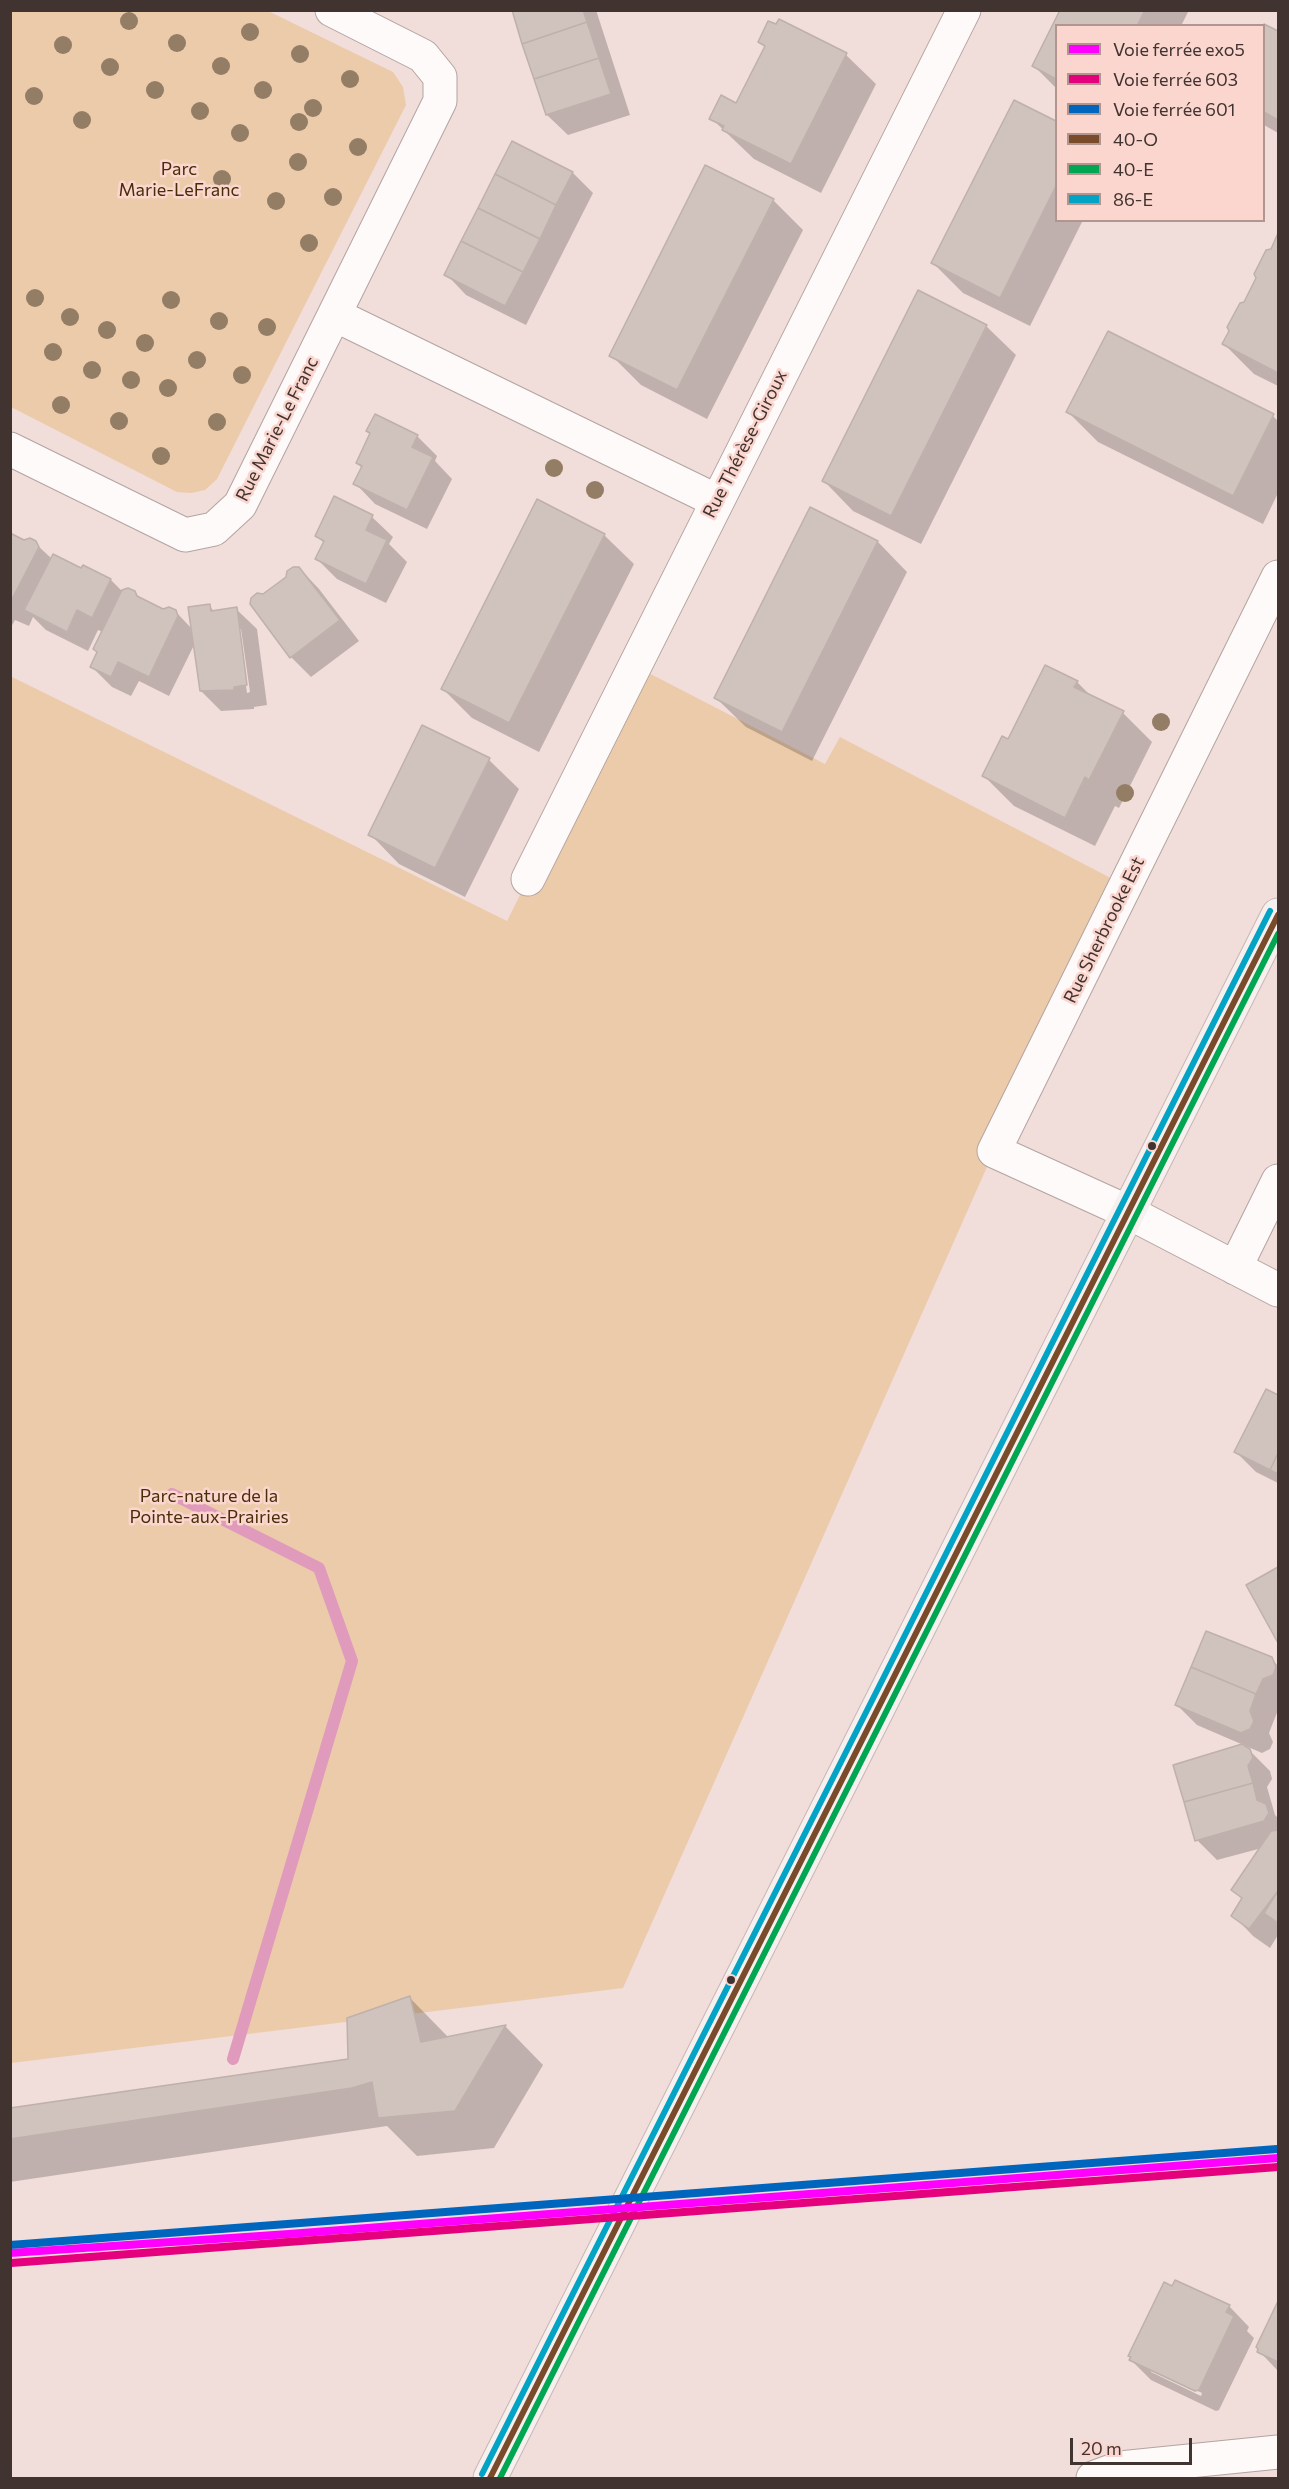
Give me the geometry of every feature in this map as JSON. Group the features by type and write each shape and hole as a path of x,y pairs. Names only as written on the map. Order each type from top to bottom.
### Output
{"main road":[{"path":"490,2478 1278,915"}],"street":[{"name":"Rue Marie-Le Franc","path":"10,449 185,535 214,529 240,506 440,101 440,77 423,56 332,10"},
{"name":"Rue Thérèse-Giroux","path":"528,879 964,10"},
{"path":"335,315 717,501"},
{"name":"Rue Sherbrooke Est","path":"1128,1212 994,1151 1278,577"},
{"path":"1235,1268 1278,1181"},
{"path":"1128,1212 1278,1290"},
{"path":"1094,2478 1120,2468 1278,2452"}],"green space":[{"name":"Parc Marie-LeFranc","path":"10,11 268,11 393,72 403,87 406,105 217,479 205,490 191,493 177,492 11,407"},
{"name":"Parc-nature de la Pointe-aux-Prairies","path":"635,666 825,764 840,737 1126,886 994,1151 623,1988 11,2063 10,676 507,921"}],"building":[{"path":"512,10 583,10 587,22 522,44"},
{"path":"1060,10 1145,10 1138,24 1055,24 1055,78 1032,66"},
{"path":"779,19 847,53 791,164 722,130 724,126 709,119 721,95 736,103 765,46 758,42 768,21 776,24"},
{"path":"587,22 599,58 534,79 522,44"},
{"path":"1265,24 1278,31 1278,120 1265,113"},
{"path":"599,58 611,94 546,115 534,79"},
{"path":"1014,100 1055,120 1055,188 1000,298 931,263"},
{"path":"512,141 573,172 556,205 495,174"},
{"path":"705,165 774,199 677,390 609,356"},
{"path":"495,174 556,205 540,239 478,208"},
{"path":"478,208 540,239 523,272 461,241"},
{"path":"1278,233 1278,373 1222,344 1229,331 1227,327 1240,303 1244,302 1256,278 1254,274 1266,250 1271,249"},
{"path":"461,241 523,272 505,306 444,275"},
{"path":"918,290 987,325 891,516 822,481"},
{"path":"1108,331 1274,414 1233,496 1066,412"},
{"path":"375,414 418,435 412,447 433,457 407,510 353,484 362,466 356,463 370,433 366,431"},
{"path":"334,496 373,515 366,530 387,540 366,584 315,559 324,541 315,536"},
{"path":"537,499 605,534 509,723 441,689"},
{"path":"810,507 878,541 782,732 714,698"},
{"path":"10,533 24,540 30,538 36,541 39,547 10,603"},
{"path":"53,554 111,579 92,618 77,610 67,632 24,610"},
{"path":"293,567 299,567 340,620 290,658 250,604 251,598 257,593 263,594 286,577 287,571"},
{"path":"128,588 135,591 137,596 163,609 169,607 176,610 178,616 149,677 118,662 111,677 90,667 97,652 93,649 122,590"},
{"path":"210,604 211,611 237,607 247,685 234,687 234,690 200,691 188,607"},
{"path":"1045,665 1078,681 1074,687 1124,711 1089,780 1085,777 1065,818 982,776 1002,736 1008,739"},
{"path":"422,725 490,758 435,868 368,835"},
{"path":"1266,1389 1278,1395 1278,1453 1270,1470 1234,1452"},
{"path":"1278,1453 1278,1474 1270,1470"},
{"path":"1278,1567 1278,1643 1246,1585"},
{"path":"1206,1631 1272,1657 1276,1667 1273,1675 1263,1679 1256,1694 1191,1667"},
{"path":"1191,1667 1256,1694 1250,1711 1254,1721 1250,1729 1241,1733 1175,1705"},
{"path":"1242,1744 1250,1749 1253,1758 1248,1766 1253,1783 1184,1802 1173,1765"},
{"path":"1253,1783 1257,1800 1266,1804 1269,1813 1264,1821 1195,1841 1184,1802"},
{"path":"1278,1830 1278,1891 1249,1929 1231,1916 1242,1898 1231,1890 1271,1831"},
{"path":"1278,1891 1278,1923 1264,1913"},
{"path":"410,1996 421,2042 506,2025 455,2111 378,2118 372,2082 352,2088 10,2139 10,2108 348,2059 347,2018"},
{"path":"1175,2280 1230,2305 1226,2312 1234,2316 1199,2390 1195,2391 1129,2360 1131,2357 1128,2356 1164,2282 1172,2286"},
{"path":"1278,2301 1278,2362 1257,2352 1256,2347"}],"waterway":[{"path":"172,1494 319,1568 352,1661 233,2059"}],"rail line":[{"name":"601","path":"10,2245 1277,2149"},
{"name":"exo5","path":"10,2253 289,2234 1278,2158"},
{"name":"603","path":"11,2263 1278,2167"}],"transit line":[{"name":"86-E","path":"482,2474 1270,911"},
{"name":"40-O","path":"490,2478 1278,915"},
{"name":"40-E","path":"500,2478 1278,934"}]}
